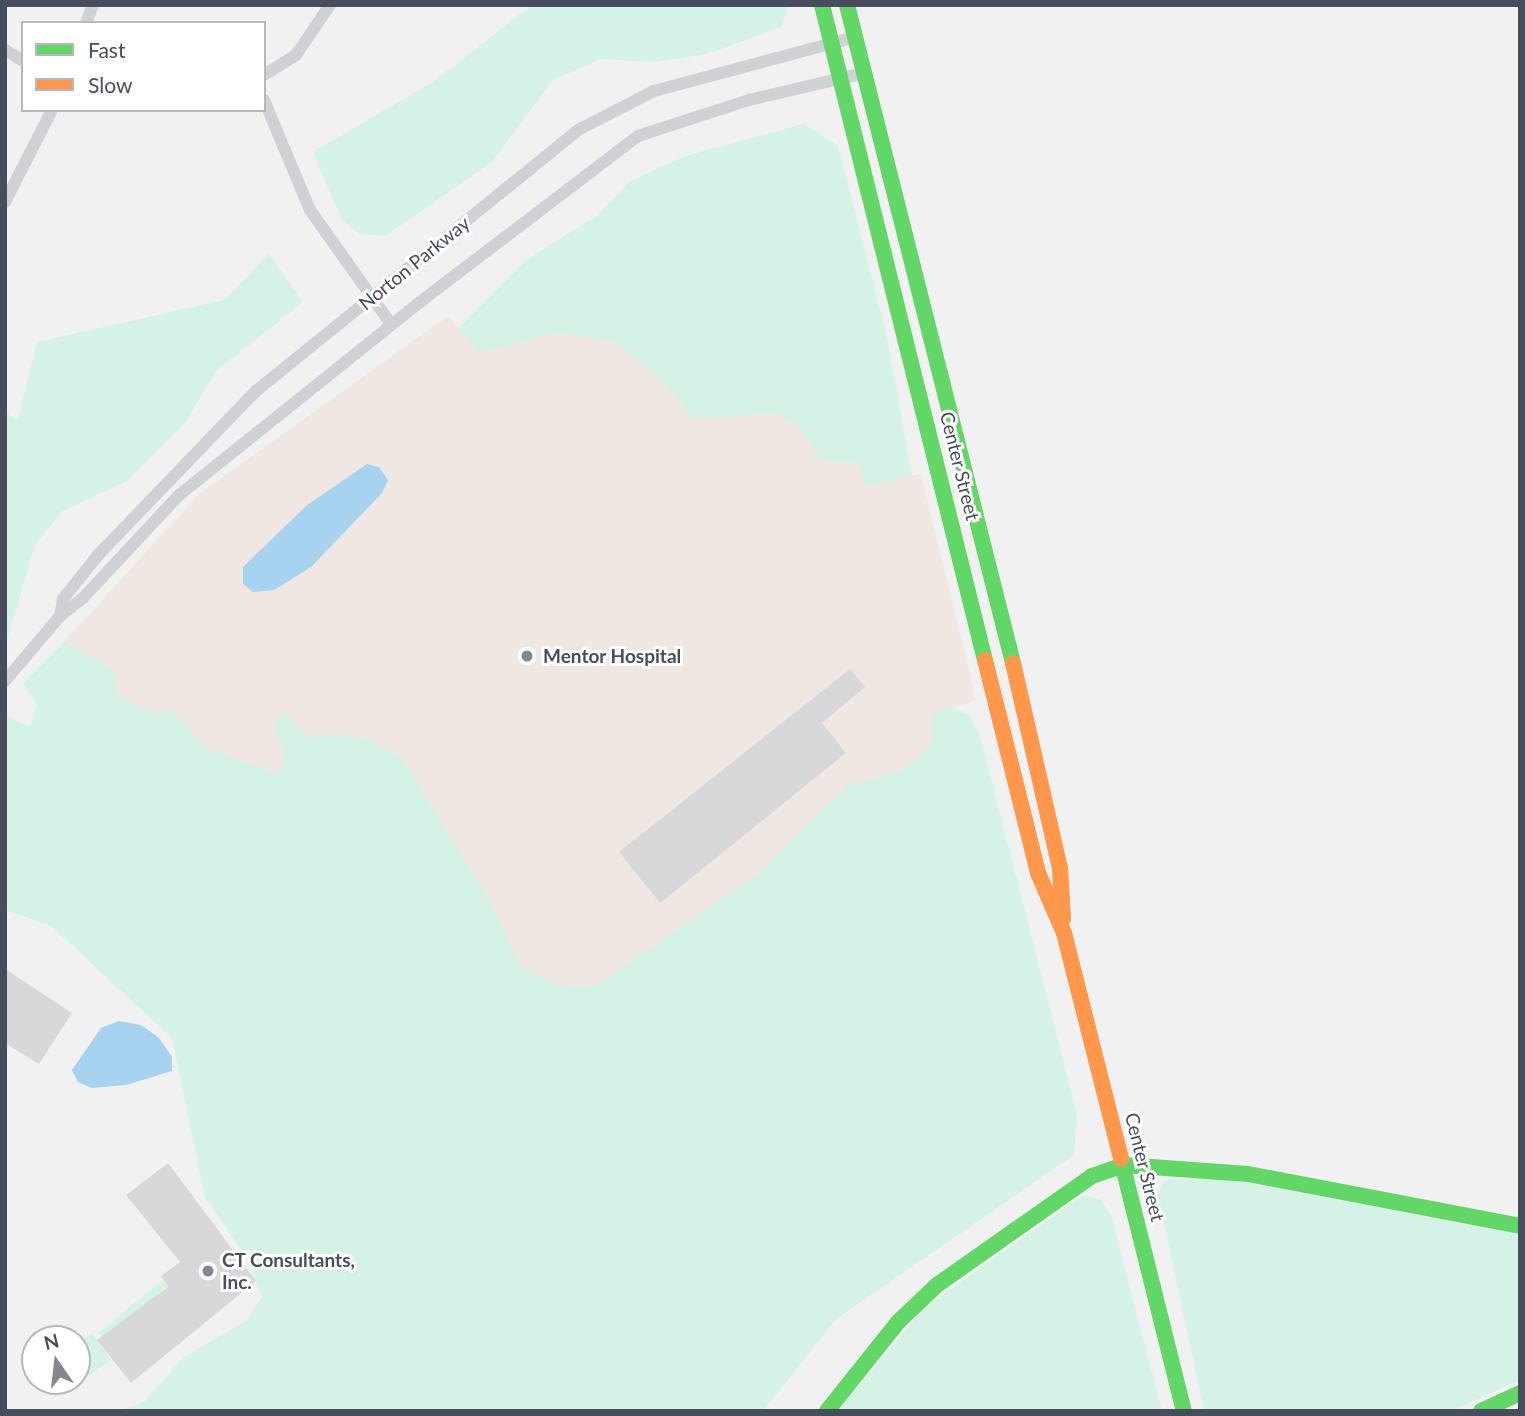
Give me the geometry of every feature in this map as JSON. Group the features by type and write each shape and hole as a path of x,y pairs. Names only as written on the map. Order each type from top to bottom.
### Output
{"main road":[{"name":"Center Street","path":"822,5 1038,873 1063,933 1124,1165 1184,1411"},
{"name":"Center Street","path":"847,5 1020,690 1060,868 1063,933"},
{"path":"827,1411 898,1322 937,1285 1091,1176 1124,1165 1248,1174 1520,1226"},
{"path":"1481,1411 1520,1393"}],"street":[{"path":"266,74 296,55 330,5"},
{"name":"Norton Parkway","path":"60,616 63,599 90,564 183,460 256,391 578,130 654,91 855,37"},
{"path":"5,50 21,60"},
{"name":"Norton Parkway","path":"5,681 60,616 83,598 178,496 391,324 638,136 750,100 864,74"},
{"path":"266,105 310,210 391,324"},
{"path":"5,202 51,112"}],"shaded area":[{"name":"Mentor Hospital","path":"448,316 478,353 559,332 616,343 659,378 695,419 775,413 798,425 823,461 858,463 864,486 921,474 976,700 932,716 932,744 905,769 846,786 757,875 595,986 557,985 521,968 491,903 402,758 371,740 337,734 310,738 273,728 285,750 281,775 207,748 173,712 153,713 117,696 113,670 64,642 199,494"}],"green space":[{"path":"532,5 789,5 781,27 707,54 656,62 601,59 553,80 492,162 385,236 360,234 342,220 313,152 433,82"},
{"path":"804,124 838,146 886,332 912,476 864,486 858,463 823,461 798,425 775,413 695,419 659,378 616,343 559,332 478,353 458,328 526,260 598,215 630,181 685,156"},
{"path":"269,254 303,302 216,371 183,426 129,480 61,512 35,545 5,647 5,412 18,420 37,342 224,300"},
{"path":"64,642 113,670 118,696 153,713 173,712 207,748 280,775 284,750 273,728 282,710 310,738 337,734 371,740 402,758 491,903 521,968 557,985 595,986 757,875 847,786 905,769 932,744 931,716 949,706 970,716 981,739 1077,1115 1074,1155 836,1319 763,1411 119,1411 144,1402 184,1357 246,1321 262,1297 249,1261 205,1197 172,1038 51,926 5,910 5,715 30,727 37,705 23,683"},
{"path":"1172,1179 1234,1180 1520,1234 1520,1380 1451,1411 1204,1411 1158,1195 1164,1182"},
{"path":"1082,1196 1100,1199 1111,1215 1162,1411 838,1411 924,1308"},
{"path":"162,1280 167,1286 104,1339 98,1333"},
{"path":"91,1334 111,1360 91,1374"}],"water":[{"path":"367,464 379,467 388,480 382,493 311,567 274,590 253,592 243,584 243,567 306,506"},
{"path":"119,1021 141,1025 159,1038 172,1057 172,1071 126,1085 91,1088 78,1082 72,1070 101,1028"}],"building":[{"path":"850,669 865,687 822,723 846,753 660,903 619,852"},
{"path":"5,969 72,1013 39,1064 5,1043"},
{"name":"CT Consultants, Inc.","path":"168,1163 256,1281 131,1383 97,1340 168,1287 161,1276 180,1262 126,1195"}],"traffic: fast":[{"path":"822,5 985,660"},
{"path":"847,5 1013,663"},
{"path":"1121,1159 1184,1411"},
{"path":"827,1411 898,1322 937,1285 1092,1176 1124,1165 1248,1174 1520,1226"},
{"path":"1481,1411 1520,1393"}],"traffic: slow":[{"path":"985,660 1038,873 1064,933 1121,1159"},
{"path":"1013,663 1060,868 1063,919"}],"place":[{"name":"Mentor Hospital","path":"527,656"},
{"name":"CT Consultants, Inc.","path":"208,1271"}]}
